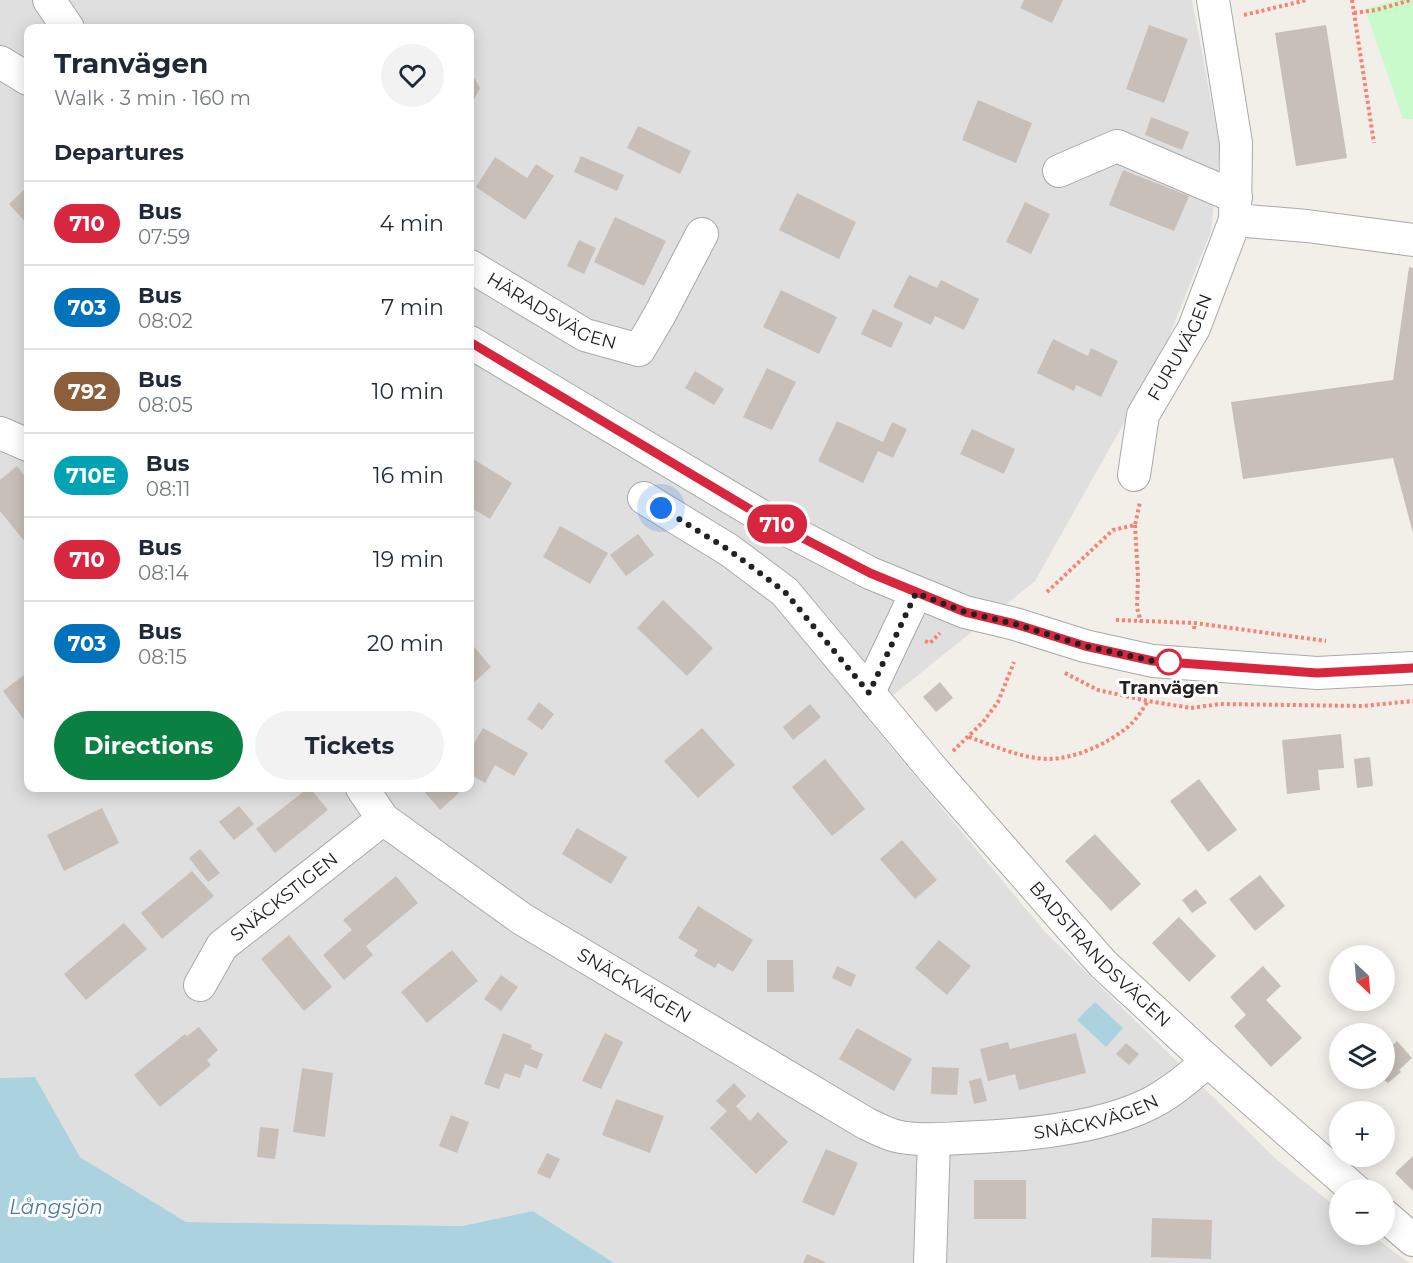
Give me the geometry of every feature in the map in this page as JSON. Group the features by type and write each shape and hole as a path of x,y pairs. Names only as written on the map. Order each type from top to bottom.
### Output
{"street":[{"path":"49,0 65,24"},
{"name":"FURUVÄGEN","path":"1134,476 1143,415 1194,328 1236,209 1236,143 1215,10"},
{"path":"0,62 24,77"},
{"path":"1059,171 1117,146 1236,209 1306,226 1413,240"},
{"name":"HÄRADSVÄGEN","path":"474,268 585,335 639,350 702,234"},
{"path":"474,344 768,520 870,573 965,612 1015,624 1085,646 1153,661 1317,673 1413,668"},
{"path":"0,433 24,443"},
{"name":"BADSTRANDSVÄGEN","path":"644,498 729,550 785,592 933,770 1103,964 1208,1061 1342,1179"},
{"path":"869,693 916,593"},
{"name":"SNÄCKVÄGEN","path":"365,792 383,819 522,919 867,1124 896,1136 934,1140 1018,1134 1071,1127 1116,1116 1147,1105 1169,1093 1208,1061"},
{"name":"SNÄCKSTIGEN","path":"200,985 222,946 383,819"},
{"path":"930,1263 934,1140"},
{"path":"1395,1224 1413,1240"}],"path":[{"path":"1215,10 1307,0"},
{"path":"1352,0 1374,143"},
{"path":"1354,13 1376,10 1411,0"},
{"path":"1134,476 1140,476 1146,481 1135,525 1137,608 1140,622"},
{"path":"1047,592 1113,530 1135,525"},
{"path":"1112,620 1195,623 1330,642"},
{"path":"1194,629 1195,623"},
{"path":"933,770 969,737 998,702 1014,662"},
{"path":"969,737 1019,754 1050,759 1065,756 1087,751 1125,730 1137,718 1148,701"}],"shaded area":[{"path":"0,0 1192,0 1220,148 1211,231 1160,359 1035,581 866,717 1045,932 1277,1160 1329,1201 1329,1245 1385,1245 1409,1263 614,1263 533,1211 462,1226 186,1222 80,1157 35,1077 0,1078"}],"green space":[{"path":"1396,0 1413,0 1413,119 1403,119 1365,9"}],"water":[{"path":"1095,1002 1123,1028 1106,1047 1077,1020"},
{"name":"Långsjön","path":"35,1077 80,1157 186,1222 462,1226 533,1211 614,1263 0,1263 0,1078"}],"building":[{"path":"1024,0 1063,0 1052,23 1020,8"},
{"path":"1149,25 1188,39 1164,103 1126,89"},
{"path":"1326,25 1347,158 1296,166 1275,33"},
{"path":"474,78 480,88 474,99"},
{"path":"978,100 1032,123 1016,163 962,140"},
{"path":"1151,117 1189,132 1182,150 1145,135"},
{"path":"638,126 691,151 680,174 627,148"},
{"path":"581,156 624,175 617,191 574,172"},
{"path":"495,157 527,178 536,164 554,176 525,220 476,187"},
{"path":"1123,170 1189,196 1174,231 1109,205"},
{"path":"24,190 24,221 9,204"},
{"path":"797,193 856,222 839,259 779,230"},
{"path":"1025,202 1050,214 1031,254 1006,242"},
{"path":"615,217 666,241 644,286 594,262"},
{"path":"579,240 596,248 584,274 567,266"},
{"path":"1409,267 1413,268 1413,533 1393,458 1243,479 1231,402 1393,380"},
{"path":"909,275 937,288 941,280 979,299 964,330 935,316 931,325 893,307"},
{"path":"781,290 837,317 819,354 763,327"},
{"path":"873,309 903,323 891,348 861,334"},
{"path":"1053,339 1088,356 1091,348 1118,361 1101,397 1076,385 1074,391 1037,373"},
{"path":"767,368 796,382 772,430 743,417"},
{"path":"695,371 724,389 714,405 685,388"},
{"path":"837,421 883,442 892,422 907,429 893,458 878,451 863,483 818,461"},
{"path":"972,429 1015,449 1004,474 960,454"},
{"path":"474,459 512,483 490,519 474,509"},
{"path":"17,466 24,476 24,541 0,511 0,480"},
{"path":"560,526 608,553 590,584 543,557"},
{"path":"638,534 654,555 626,576 610,555"},
{"path":"663,600 713,648 687,676 637,628"},
{"path":"474,647 491,667 474,682"},
{"path":"24,675 24,720 3,691"},
{"path":"940,682 953,698 936,712 923,697"},
{"path":"539,702 554,714 542,730 527,719"},
{"path":"810,704 821,717 793,740 783,727"},
{"path":"483,728 528,753 514,776 495,765 485,783 474,776 474,743"},
{"path":"702,728 735,765 698,798 664,761"},
{"path":"1341,734 1344,768 1318,770 1320,790 1287,794 1282,740"},
{"path":"1370,757 1373,786 1357,788 1354,759"},
{"path":"825,759 865,809 832,836 792,787"},
{"path":"1199,779 1237,830 1208,852 1170,801"},
{"path":"303,792 313,792 328,810 275,853 256,829"},
{"path":"425,792 459,793 440,810"},
{"path":"239,806 254,824 234,840 219,822"},
{"path":"102,808 119,843 64,871 47,835"},
{"path":"577,828 627,857 611,884 562,854"},
{"path":"1095,834 1141,884 1111,911 1065,861"},
{"path":"902,840 937,880 915,899 880,859"},
{"path":"200,849 220,873 208,882 189,858"},
{"path":"192,871 214,896 162,939 141,913"},
{"path":"1260,875 1285,906 1255,931 1229,899"},
{"path":"396,876 418,903 366,946 373,955 344,980 323,955 352,930 343,920"},
{"path":"1196,889 1207,903 1192,913 1182,900"},
{"path":"698,906 753,940 733,972 718,963 715,968 694,956 698,950 678,938"},
{"path":"1179,917 1216,956 1189,982 1152,943"},
{"path":"124,923 147,949 86,1000 64,974"},
{"path":"289,935 332,987 304,1011 261,959"},
{"path":"939,940 971,966 947,995 915,968"},
{"path":"452,950 478,981 427,1023 401,992"},
{"path":"767,960 793,960 794,992 767,992"},
{"path":"837,966 856,975 851,987 832,978"},
{"path":"1263,966 1281,986 1266,1000 1302,1038 1271,1067 1234,1026 1246,1015 1230,997"},
{"path":"501,975 518,987 501,1011 484,999"},
{"path":"199,1027 218,1050 207,1060 211,1065 160,1107 134,1075 185,1034 187,1036"},
{"path":"857,1028 912,1059 894,1091 839,1059"},
{"path":"503,1033 532,1045 531,1049 543,1054 537,1069 525,1064 520,1078 505,1073 499,1089 484,1084"},
{"path":"605,1033 623,1042 601,1089 582,1081"},
{"path":"1076,1033 1086,1073 1019,1090 1015,1074 988,1081 980,1049 1008,1042 1010,1049"},
{"path":"1397,1041 1412,1058 1395,1077 1395,1043"},
{"path":"1126,1043 1139,1054 1129,1065 1116,1054"},
{"path":"932,1067 959,1068 957,1095 931,1094"},
{"path":"302,1068 333,1073 325,1137 293,1132"},
{"path":"981,1078 987,1101 974,1104 969,1081"},
{"path":"734,1083 746,1096 736,1106 750,1121 758,1112 788,1142 756,1174 710,1128 727,1111 716,1101"},
{"path":"616,1099 664,1116 650,1153 602,1135"},
{"path":"451,1115 469,1122 457,1153 439,1146"},
{"path":"260,1127 279,1129 275,1159 257,1157"},
{"path":"826,1149 858,1163 834,1216 802,1202"},
{"path":"547,1153 560,1159 550,1179 537,1173"},
{"path":"1413,1156 1413,1191 1395,1173"},
{"path":"974,1180 1026,1180 1026,1219 974,1219"},
{"path":"1152,1218 1212,1220 1211,1259 1151,1257"},
{"path":"807,1254 827,1263 803,1263"}],"bus line":[{"name":"710","path":"474,344 768,520 870,573 965,612 1015,624 1085,646 1153,661 1317,673 1413,668"}],"place":[{"name":"Tranvägen","path":"1169,662"}],"route":[{"path":"661,508 729,550 785,592 869,693 916,593 965,612 1015,624 1085,646 1153,661 1176,663 1169,662"}]}
